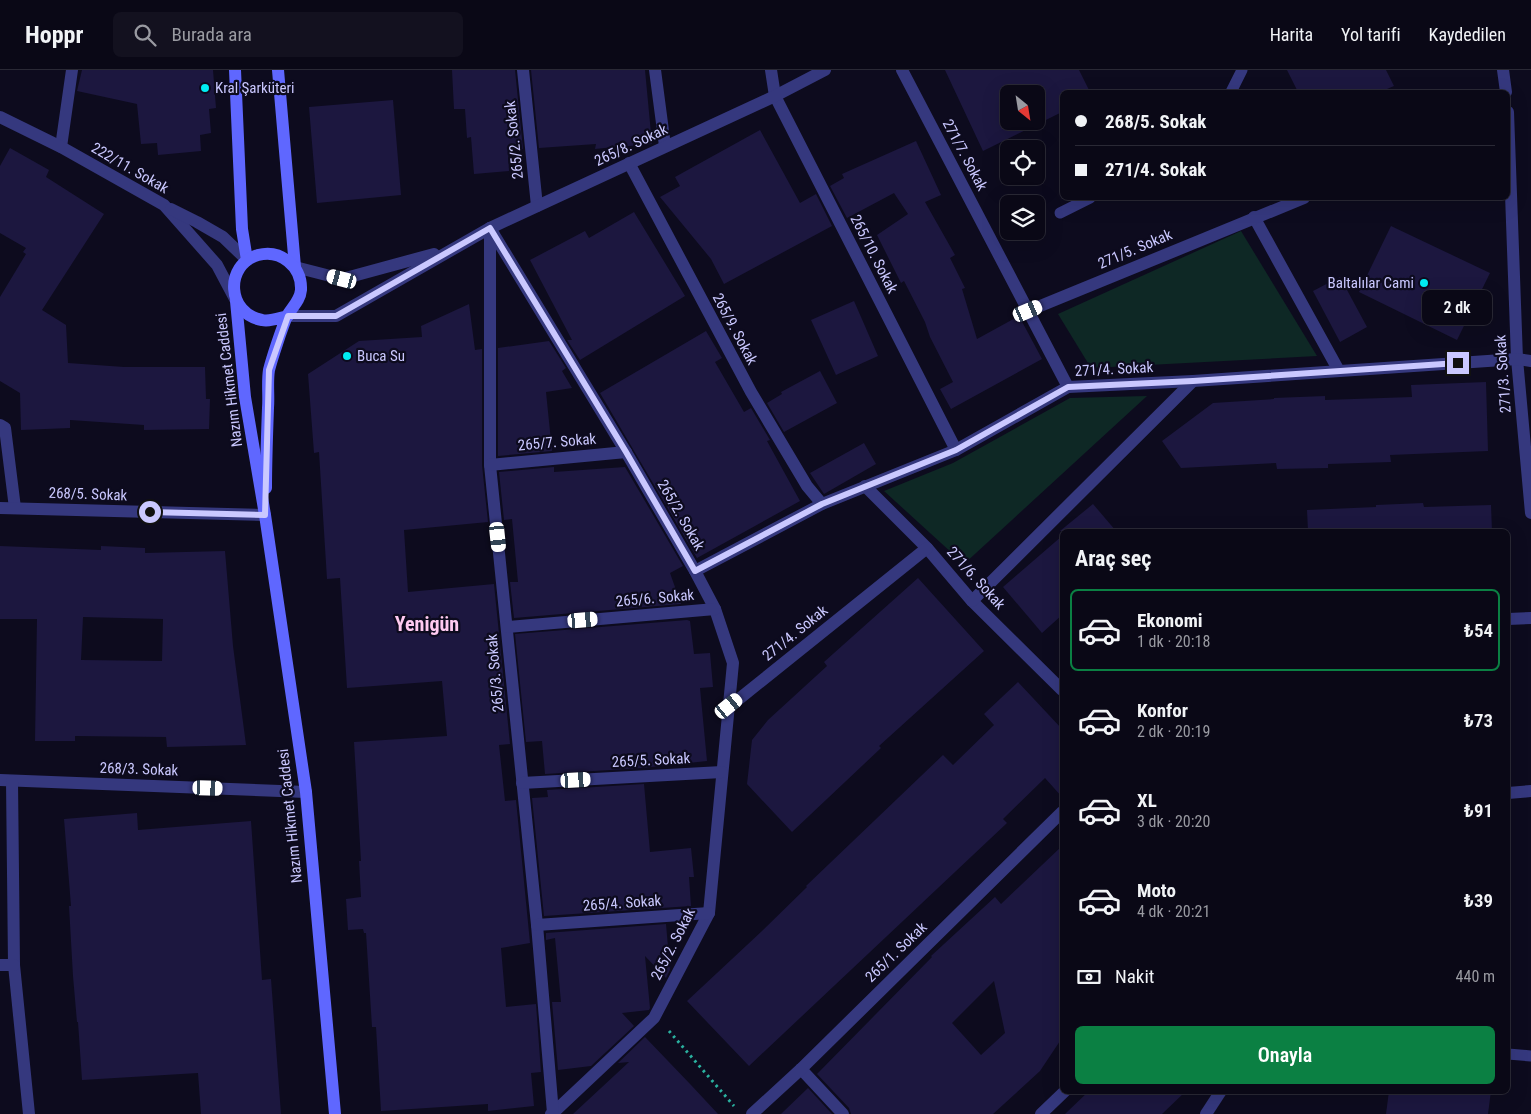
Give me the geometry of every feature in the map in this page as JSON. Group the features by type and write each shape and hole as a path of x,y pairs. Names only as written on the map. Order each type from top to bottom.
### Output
{"main road":[{"path":"235,70 242,229 248,260"},
{"path":"278,70 295,266 301,289 299,299 288,316 263,321 252,317 242,310 236,301 233,289 240,267 248,260 257,255 268,253 286,259 295,266"},
{"name":"Nazım Hikmet Caddesi","path":"236,301 245,397 265,515 306,792 335,1114"},
{"name":"Nazım Hikmet Caddesi","path":"265,515 269,370 288,316"}],"street":[{"path":"61,147 72,70"},
{"name":"265/2. Sokak","path":"523,70 537,206"},
{"path":"655,70 665,146"},
{"name":"265/10. Sokak","path":"771,70 775,96 956,450"},
{"name":"265/8. Sokak","path":"288,316 336,316 490,228 775,96 825,70"},
{"name":"271/7. Sokak","path":"902,70 1068,387"},
{"path":"1504,70 1506,90"},
{"name":"222/11. Sokak","path":"0,117 61,147 164,205 217,265 236,301"},
{"name":"265/9. Sokak","path":"629,163 750,392 807,486 822,504"},
{"name":"271/3. Sokak","path":"1510,172 1517,359 1531,513"},
{"name":"271/5. Sokak","path":"1028,311 1299,200"},
{"path":"164,205 223,238 248,260"},
{"path":"1254,217 1339,371"},
{"name":"265/2. Sokak","path":"490,228 626,452 695,571 715,609 734,663 709,913 654,1018 552,1114"},
{"name":"265/3. Sokak","path":"490,228 490,465 537,925 552,1114"},
{"path":"223,238 242,229"},
{"name":"265/8. Sokak","path":"295,266 342,279 451,250"},
{"path":"1517,359 1531,349"},
{"name":"271/4. Sokak","path":"695,571 822,504 956,450 1068,387 1193,381 1517,359 1531,361"},
{"path":"972,601 1193,381"},
{"path":"0,425 5,428 15,508"},
{"name":"265/7. Sokak","path":"490,465 626,452"},
{"name":"271/6. Sokak","path":"865,486 927,548 972,601 1060,688"},
{"name":"268/5. Sokak","path":"0,508 265,515"},
{"name":"271/4. Sokak","path":"729,706 927,548"},
{"name":"265/6. Sokak","path":"507,627 715,609"},
{"path":"1510,619 1531,618"},
{"name":"265/5. Sokak","path":"522,783 722,772"},
{"path":"6,780 14,965 29,1114"},
{"name":"268/3. Sokak","path":"6,780 306,792"},
{"path":"1510,793 1531,791"},
{"name":"265/1. Sokak","path":"752,1114 801,1069 1060,814"},
{"name":"265/4. Sokak","path":"537,925 709,913"},
{"path":"0,965 14,965"},
{"path":"801,1069 843,1114"},
{"path":"1041,1114 1062,1094"},
{"path":"1206,1114 1219,1094"}],"lane":[{"path":"1232,90 1242,70"},
{"path":"1060,213 1086,200"},
{"path":"1510,1054 1531,1056"}],"path":[{"path":"654,1018 666,1028 735,1107"}],"green space":[{"path":"1241,231 1317,356 1091,368 1058,314"},
{"path":"1147,396 964,564 884,491 953,463 1070,398"}],"building":[{"path":"82,70 213,70 216,108 209,109 211,133 200,135 201,151 158,155 157,143 141,144 137,104 77,91"},
{"path":"452,70 515,70 523,149 508,150 509,171 474,174 471,137 467,138 465,109 454,109"},
{"path":"531,70 645,70 652,144 618,147 617,145 595,149 596,144 539,148"},
{"path":"945,70 1079,70 1089,90 1060,90 1060,113 1045,120 1045,85 1000,85 1000,130 1026,130 1005,140 1000,140 1000,143 983,151"},
{"path":"1287,70 1386,70 1394,86 1385,90 1297,90"},
{"path":"393,100 401,195 317,203 309,107"},
{"path":"760,130 800,203 816,194 832,226 724,284 711,259 660,197 680,186 675,177"},
{"path":"916,141 941,195 925,202 955,255 950,258 965,288 962,289 977,339 1019,316 1042,359 951,409 940,389 953,382 904,281 901,283 877,235 908,214 894,193 847,218 830,186 844,178 842,174"},
{"path":"10,148 49,170 46,177 104,214 42,310 66,325 68,363 124,367 205,367 206,399 210,399 209,429 144,430 144,425 70,420 70,428 21,430 20,393 0,381 0,297 26,254 23,252 26,248 0,233 0,166"},
{"path":"634,212 685,296 580,360 567,340 572,340 530,260 585,231 589,238"},
{"name":"Baltalılar Cami","path":"1391,226 1490,273 1457,340 1359,292"},
{"path":"1340,277 1367,327 1340,342 1313,291"},
{"path":"854,301 878,356 836,375 811,320"},
{"path":"469,304 475,350 482,349 482,465 488,522 404,530 408,592 494,584 510,744 499,745 505,801 516,800 530,943 501,948 506,1007 536,1004 541,1072 531,1073 534,1106 488,1111 488,1104 381,1111 376,1027 372,1027 366,933 364,933 363,929 348,930 346,899 361,897 359,861 361,861 354,742 447,736 442,681 347,688 340,578 327,579 319,452 314,453 308,374 359,341 422,337 421,326"},
{"path":"706,331 722,358 715,362 744,412 751,408 770,440 767,441 800,501 697,558 600,393"},
{"path":"549,341 566,368 562,371 572,388 546,392 552,451 498,456 498,348"},
{"path":"820,371 837,403 784,432 767,403 782,394 781,392"},
{"path":"1486,382 1488,451 1390,455 1391,462 1328,464 1328,468 1277,469 1276,463 1181,468 1162,441 1213,403 1325,396 1325,400 1412,397 1411,385"},
{"path":"864,443 876,464 824,494 810,473"},
{"path":"554,467 554,472 625,467 683,566 670,573 681,604 514,618 510,582 518,582 512,519 504,520 499,472"},
{"path":"1423,503 1424,507 1491,505 1492,529 1308,529 1307,510 1376,507 1376,505"},
{"path":"1093,504 1114,529 1062,529"},
{"path":"1060,538 1060,617 1042,633 1003,587"},
{"path":"0,546 101,550 101,546 145,548 145,553 225,551 233,646 246,745 167,747 166,737 75,736 75,741 35,741 37,619 0,619","holes":["83,617 163,619 162,661 81,660"]},
{"path":"918,578 984,651 879,746 881,748 792,832 747,784 752,740 768,720 827,666 824,662"},
{"path":"690,621 694,654 710,653 713,687 700,688 707,761 642,768 545,774 542,741 526,742 515,634"},
{"path":"1018,682 1060,727 1060,795 1045,778 1003,819 1007,823 749,1066 687,1001 943,755 953,765 994,725 984,714"},
{"path":"644,784 650,852 691,848 694,877 689,877 691,906 544,916 532,798 548,797 547,790"},
{"path":"137,813 138,830 251,821 262,980 271,979 281,1114 201,1114 198,1073 82,1080 73,976 69,906 71,906 64,819"},
{"path":"1060,848 1060,1041 1040,1071 993,1114 851,1114 849,1108 817,1074 931,956 995,897 1001,904","holes":["994,981 1005,1033 981,1055 952,1023"]},
{"path":"666,924 670,970 666,978 645,956 649,1010 622,1013 634,1026 591,1066 558,1070 552,1002 561,1002 555,938 546,940 546,933"},
{"path":"645,1037 718,1114 573,1114 629,1062 618,1063"},
{"path":"808,1088 832,1114 781,1114"},
{"path":"1086,1094 1183,1094 1162,1114 1065,1114"},
{"path":"1389,1094 1491,1094 1488,1114 1386,1114"}],"place":[{"name":"Kral Şarküteri","path":"205,88"},
{"name":"Baltalılar Cami","path":"1424,283"},
{"name":"Buca Su","path":"347,356"}],"district":[{"name":"Yenigün","path":"427,624"}],"route":[{"path":"150,512 265,515 269,370 288,316 336,316 490,228 626,452 695,571 822,504 956,450 1068,387 1193,381 1458,363"}]}
